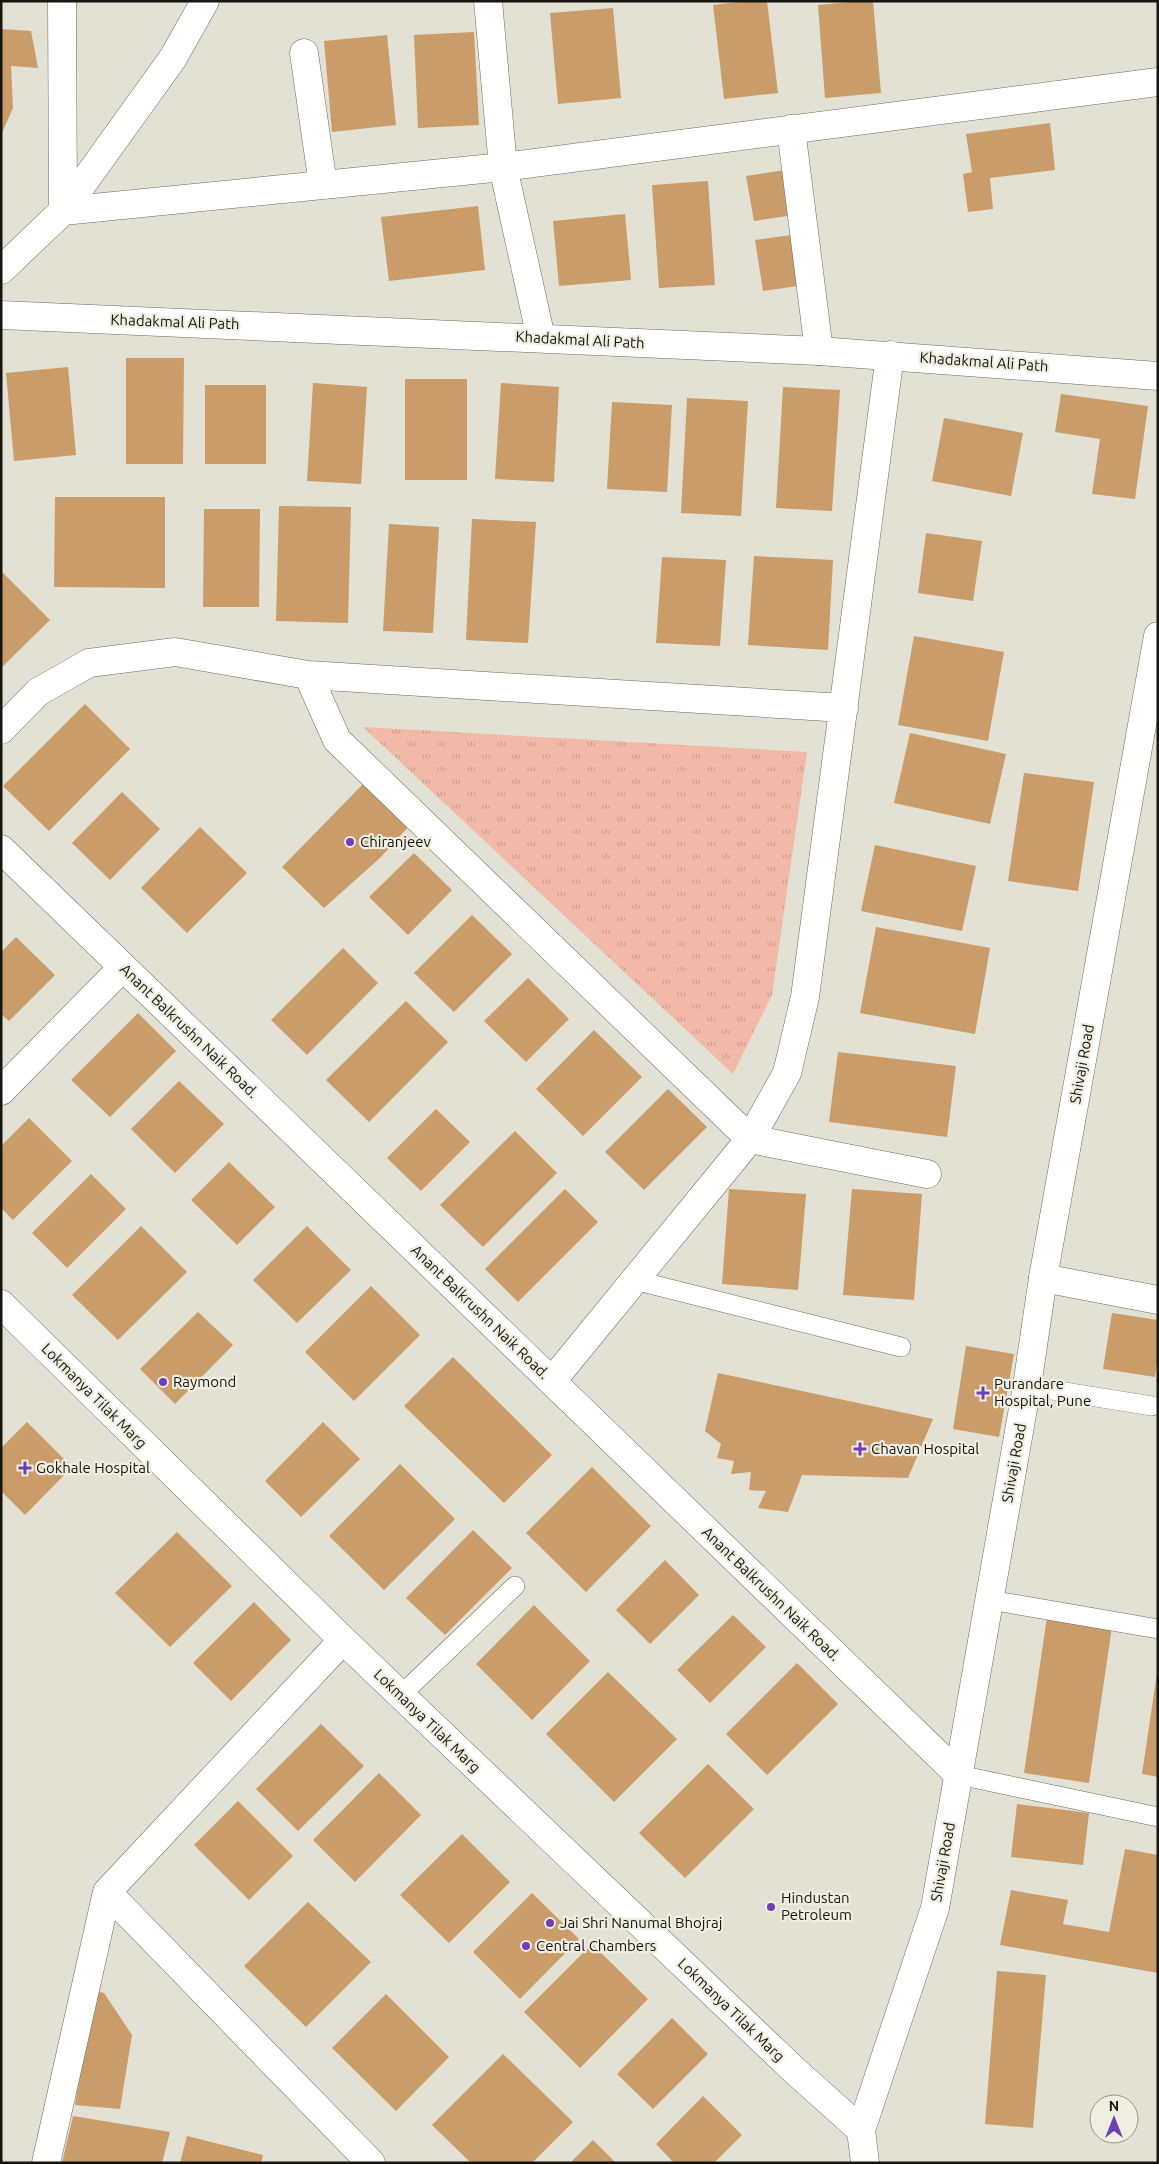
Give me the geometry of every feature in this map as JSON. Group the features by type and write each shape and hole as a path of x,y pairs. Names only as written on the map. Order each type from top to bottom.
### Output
{"main road":[{"path":"62,1 63,211"},
{"path":"1,270 63,211 173,58 205,1"},
{"path":"488,1 503,167 542,338"},
{"path":"304,53 323,185"},
{"path":"63,211 503,167 791,128 1158,82"},
{"path":"791,128 819,351"},
{"path":"1,298 1,315"},
{"name":"Khadakmal Ali Path","path":"1,315 819,351 1158,376"},
{"path":"552,1381 750,1139 787,1073 805,997 890,355"},
{"name":"Shivaji Road","path":"865,2163 861,2130 935,1908 1027,1386 1043,1278 1158,636"},
{"path":"1,730 38,692 89,663 175,652 308,675 844,708"},
{"path":"308,675 337,740 750,1139 928,1174"},
{"name":"Anant Balkrushn Naik Road.","path":"1,849 959,1775"},
{"path":"1,1091 123,967"},
{"path":"1043,1278 1158,1300"},
{"name":"Lokmanya Tilak Marg","path":"1,1304 400,1696 794,2070 861,2130"},
{"path":"46,2163 106,1892 342,1640"},
{"path":"106,1892 371,2163"}],"lane":[{"path":"634,1280 901,1347"},
{"path":"1027,1386 1152,1406"},
{"path":"400,1696 515,1586"},
{"path":"990,1600 1158,1629"},
{"path":"959,1775 1158,1817"}],"green space":[{"path":"363,727 807,752 772,995 733,1074"}],"building":[{"path":"767,1 778,93 724,99 713,5"},
{"path":"873,1 881,93 825,98 818,5"},
{"path":"613,8 621,98 558,104 550,13"},
{"path":"1,29 31,31 38,68 11,66 13,108 1,135"},
{"path":"474,32 479,125 418,128 414,35"},
{"path":"387,35 396,125 332,132 324,41"},
{"path":"1050,123 1055,170 990,178 993,209 968,212 963,174 972,172 966,134"},
{"path":"792,169 800,214 754,221 746,176"},
{"path":"708,181 715,285 659,288 652,185"},
{"path":"478,206 485,270 389,281 381,217"},
{"path":"625,214 631,280 559,286 553,221"},
{"path":"791,235 798,286 763,291 755,240"},
{"path":"126,358 184,358 183,464 126,464"},
{"path":"68,367 76,455 14,461 6,373"},
{"path":"405,379 467,379 467,480 405,480"},
{"path":"313,383 367,387 361,484 307,481"},
{"path":"501,383 559,387 554,482 495,479"},
{"path":"205,385 266,385 266,464 205,464"},
{"path":"783,387 840,390 832,511 776,508"},
{"path":"1061,394 1148,406 1135,499 1092,494 1100,439 1055,432"},
{"path":"687,398 748,401 741,516 681,513"},
{"path":"612,402 672,405 667,492 607,489"},
{"path":"944,418 1023,433 1011,496 932,481"},
{"path":"55,497 165,497 165,588 54,587"},
{"path":"279,506 351,507 348,623 276,621"},
{"path":"204,509 260,509 259,607 203,607"},
{"path":"472,519 536,522 528,643 466,640"},
{"path":"389,524 439,527 433,633 383,631"},
{"path":"926,533 982,541 973,601 918,593"},
{"path":"754,556 833,560 828,650 748,645"},
{"path":"662,557 726,560 720,646 656,643"},
{"path":"1,571 50,620 1,668"},
{"path":"914,636 1004,652 988,741 898,725"},
{"path":"85,704 130,749 49,831 3,786"},
{"path":"910,733 1006,754 990,824 894,803"},
{"path":"1024,773 1094,782 1078,891 1008,881"},
{"name":"Chiranjeev","path":"366,781 409,826 380,858 324,908 282,867"},
{"path":"122,792 160,829 110,880 72,843"},
{"path":"200,827 247,873 187,933 141,888"},
{"path":"875,845 976,866 962,931 861,911"},
{"path":"414,853 452,890 408,935 369,897"},
{"path":"472,915 512,954 454,1012 414,973"},
{"path":"876,927 990,948 975,1034 860,1013"},
{"path":"16,937 55,975 9,1021 1,1014 1,952"},
{"path":"343,948 378,983 307,1055 271,1020"},
{"path":"528,978 569,1019 526,1062 484,1021"},
{"path":"406,1001 448,1042 369,1122 326,1080"},
{"path":"138,1013 176,1051 110,1117 71,1080"},
{"path":"594,1030 642,1077 583,1136 536,1089"},
{"path":"838,1052 956,1066 947,1137 829,1122"},
{"path":"179,1081 224,1124 175,1173 131,1129"},
{"path":"668,1089 707,1127 644,1190 605,1152"},
{"path":"436,1109 470,1142 421,1191 387,1158"},
{"path":"29,1118 72,1161 13,1220 1,1208 1,1146"},
{"path":"515,1131 557,1173 483,1247 440,1205"},
{"path":"229,1162 275,1207 237,1245 191,1200"},
{"path":"91,1174 126,1209 67,1268 32,1233"},
{"path":"565,1189 598,1222 518,1302 485,1269"},
{"path":"729,1189 806,1194 798,1290 722,1284"},
{"path":"852,1189 922,1194 914,1300 843,1295"},
{"path":"141,1226 187,1272 118,1340 72,1295"},
{"path":"307,1226 351,1270 297,1323 253,1280"},
{"path":"371,1286 420,1335 354,1401 305,1352"},
{"path":"198,1312 233,1345 175,1404 140,1369"},
{"path":"1112,1313 1158,1320 1158,1355 1155,1377 1103,1369"},
{"path":"966,1346 1014,1354 999,1437 953,1429"},
{"path":"453,1357 552,1455 504,1503 404,1406"},
{"path":"718,1373 933,1419 908,1478 802,1475 788,1512 758,1508 766,1491 749,1490 751,1472 731,1474 734,1461 717,1458 721,1444 705,1431"},
{"path":"27,1422 72,1467 25,1515 1,1491 1,1448"},
{"path":"323,1422 360,1459 301,1517 265,1481"},
{"path":"400,1464 455,1519 384,1590 329,1536"},
{"path":"592,1467 651,1526 586,1592 526,1533"},
{"path":"473,1530 512,1568 445,1635 406,1598"},
{"path":"177,1532 232,1586 170,1647 115,1593"},
{"path":"665,1560 699,1595 650,1644 616,1610"},
{"path":"254,1602 291,1640 231,1701 193,1663"},
{"path":"534,1605 590,1661 532,1720 476,1664"},
{"path":"733,1615 766,1647 710,1703 677,1670"},
{"path":"1047,1617 1112,1627 1089,1783 1024,1773"},
{"path":"797,1663 838,1704 767,1775 726,1734"},
{"path":"608,1672 677,1739 614,1802 546,1734"},
{"path":"1158,1673 1158,1777 1142,1774"},
{"path":"321,1724 364,1766 298,1831 256,1789"},
{"path":"708,1764 754,1809 685,1878 639,1833"},
{"path":"379,1773 421,1815 355,1882 313,1840"},
{"path":"238,1801 293,1856 249,1900 194,1845"},
{"path":"1017,1804 1089,1813 1083,1865 1011,1857"},
{"path":"462,1834 510,1882 449,1943 400,1895"},
{"path":"1125,1849 1158,1855 1158,1973 1000,1945 1011,1890 1068,1900 1063,1924 1109,1932"},
{"name":"Central Chambers","path":"532,1893 579,1939 520,1999 473,1952"},
{"path":"308,1902 371,1962 306,2027 244,1966"},
{"path":"592,1944 648,1999 580,2068 524,2012"},
{"path":"997,1971 1046,1975 1033,2128 985,2124"},
{"path":"92,1990 104,1993 132,2035 120,2109 75,2105"},
{"path":"386,1994 449,2057 396,2111 332,2048"},
{"path":"672,2018 708,2054 653,2109 617,2074"},
{"path":"503,2054 573,2122 532,2163 471,2163 432,2125"},
{"path":"703,2096 742,2135 714,2163 674,2163 656,2144"},
{"path":"73,2116 170,2132 162,2163 62,2163"},
{"path":"187,2136 263,2155 261,2163 180,2163"},
{"path":"593,2140 616,2163 570,2163"}],"place":[{"name":"Chiranjeev","path":"350,842"},
{"name":"Raymond","path":"163,1382"},
{"name":"Purandare Hospital, Pune","path":"983,1393"},
{"name":"Chavan Hospital","path":"860,1449"},
{"name":"Gokhale Hospital","path":"25,1468"},
{"name":"Hindustan Petroleum","path":"771,1907"},
{"name":"Jai Shri Nanumal Bhojraj","path":"550,1923"},
{"name":"Central Chambers","path":"526,1946"}]}
